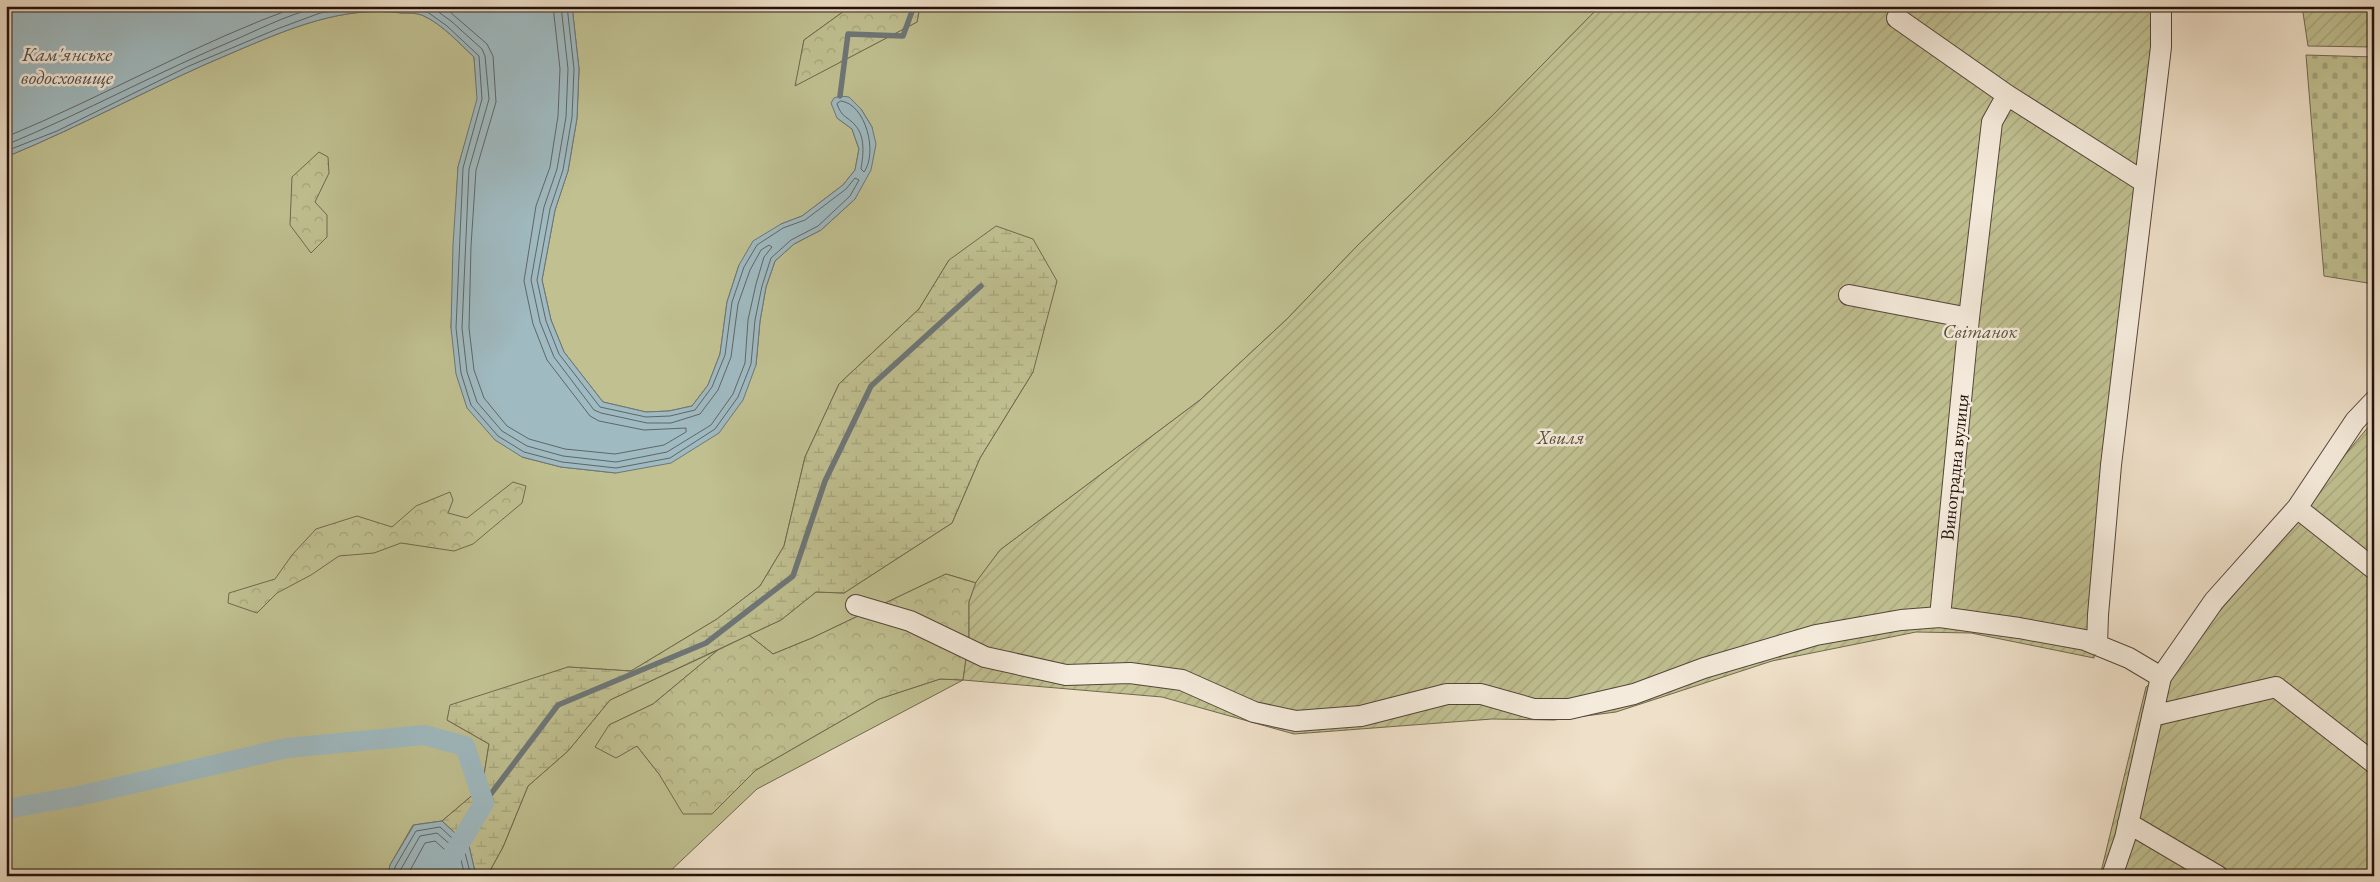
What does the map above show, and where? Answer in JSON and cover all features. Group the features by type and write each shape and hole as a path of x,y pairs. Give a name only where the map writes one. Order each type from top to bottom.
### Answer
{"street":[{"path":"2097,645 2111,465 2161,47 2161,6"},
{"path":"1897,18 2007,95 2144,182"},
{"name":"Виноградна вулиця","path":"1940,617 1969,318 1992,122 2007,95"},
{"path":"1849,295 1969,318"},
{"path":"2112,876 2128,823 2161,677 2214,601 2298,508 2355,421 2374,401"},
{"path":"2298,508 2374,569"},
{"path":"856,605 910,621 985,656 1066,675 1130,673 1182,680 1254,712 1296,721 1361,716 1447,694 1481,694 1534,709 1569,709 1634,694 1704,668 1816,635 1902,620 1940,617 2019,628 2085,640 2130,658 2161,677"},
{"path":"2152,716 2276,687 2374,763"},
{"path":"2128,823 2218,876"}],"green space":[{"path":"572,6 851,6 804,40 796,85 917,22 920,6 1600,6 1492,116 1358,245 1287,319 1200,400 1000,550 976,583 946,574 812,638 773,654 749,635 781,620 816,592 844,593 952,523 980,458 1033,372 949,260 919,309 839,384 805,457 784,546 760,586 717,619 631,671 568,667 447,720 489,744 482,787 442,821 413,825 390,865 388,876 6,876 6,157 64,132 205,64 295,27 358,12 413,13 424,16 444,29 474,57 478,99 458,167 451,328 522,457 561,467 616,473 756,365 760,321 766,287 775,261 794,244 821,230 855,199 872,127 861,109 849,97 837,118 852,129 859,149 855,170 843,185 802,216 781,224 739,265 727,302 720,354 708,385 692,406 669,411 646,412 603,402 564,352 551,320 542,280 555,210 568,171 577,118 579,69"},
{"path":"851,6 920,6 917,22 795,86 804,40"},
{"name":"Хвиля","path":"1600,6 2164,6 2165,46 2094,658 1971,633 1916,632 1772,661 1616,712 1554,720 1492,719 1294,734 1162,697 963,680 969,638 969,602 976,582 1000,550 1200,400 1287,319 1358,245 1492,116"},
{"path":"2302,6 2374,6 2374,47 2308,46"},
{"path":"2306,55 2374,57 2374,284 2324,276"},
{"path":"319,152 328,157 329,173 315,202 327,215 327,237 311,253 290,225 292,177"},
{"path":"996,226 1033,239 1057,281 1033,372 980,458 952,523 844,593 816,592 781,620 610,700 568,751 528,786 503,847 487,876 476,876 469,846 442,821 482,787 489,744 447,720 450,705 568,667 631,671 717,619 760,586 784,546 805,457 839,384 919,309 949,260"},
{"path":"2374,420 2374,876 2100,876 2146,687 2177,660 2245,582 2310,497"},
{"path":"513,482 526,486 522,503 473,544 454,551 401,543 374,553 339,556 311,575 277,593 257,613 228,603 229,593 275,579 292,555 316,529 357,516 392,527 416,506 450,492 453,500 448,513 467,518"},
{"path":"946,574 976,583 969,602 969,638 963,680 940,679 879,699 756,770 712,814 683,814 659,774 637,746 616,758 595,747 609,725 653,704 718,650 749,635 773,654 812,638"},
{"path":"718,650 653,704 609,725 637,746 659,774 712,814 756,770 879,699 940,679 963,680 757,789 665,876 487,876 503,847 528,786 568,751 610,700"}],"water":[{"name":"Кам'янське водосховище","path":"6,6 572,6 579,69 577,118 568,171 555,210 542,280 551,320 564,352 603,402 646,412 669,411 692,406 708,385 720,354 727,302 739,265 753,241 781,224 802,216 843,185 855,170 859,149 852,129 837,118 831,103 834,98 840,96 849,97 861,109 872,127 876,144 871,170 855,199 821,230 794,244 775,261 766,287 760,321 756,365 743,400 719,433 671,463 616,473 561,467 522,457 495,440 467,408 456,374 451,328 453,245 458,167 477,99 474,57 444,29 419,14 380,11 358,12 295,27 205,64 64,132 6,157"},
{"path":"442,821 469,846 476,876 388,876 390,865 414,825"}],"waterway":[{"path":"840,96 848,34 903,36 914,6"},
{"path":"484,803 558,705 706,643 793,576 825,481 871,386 981,286"},
{"path":"6,809 79,796 287,748 424,735 465,746 484,803 448,863"}],"park label":[{"name":"Світанок","path":"1980,331"}]}
